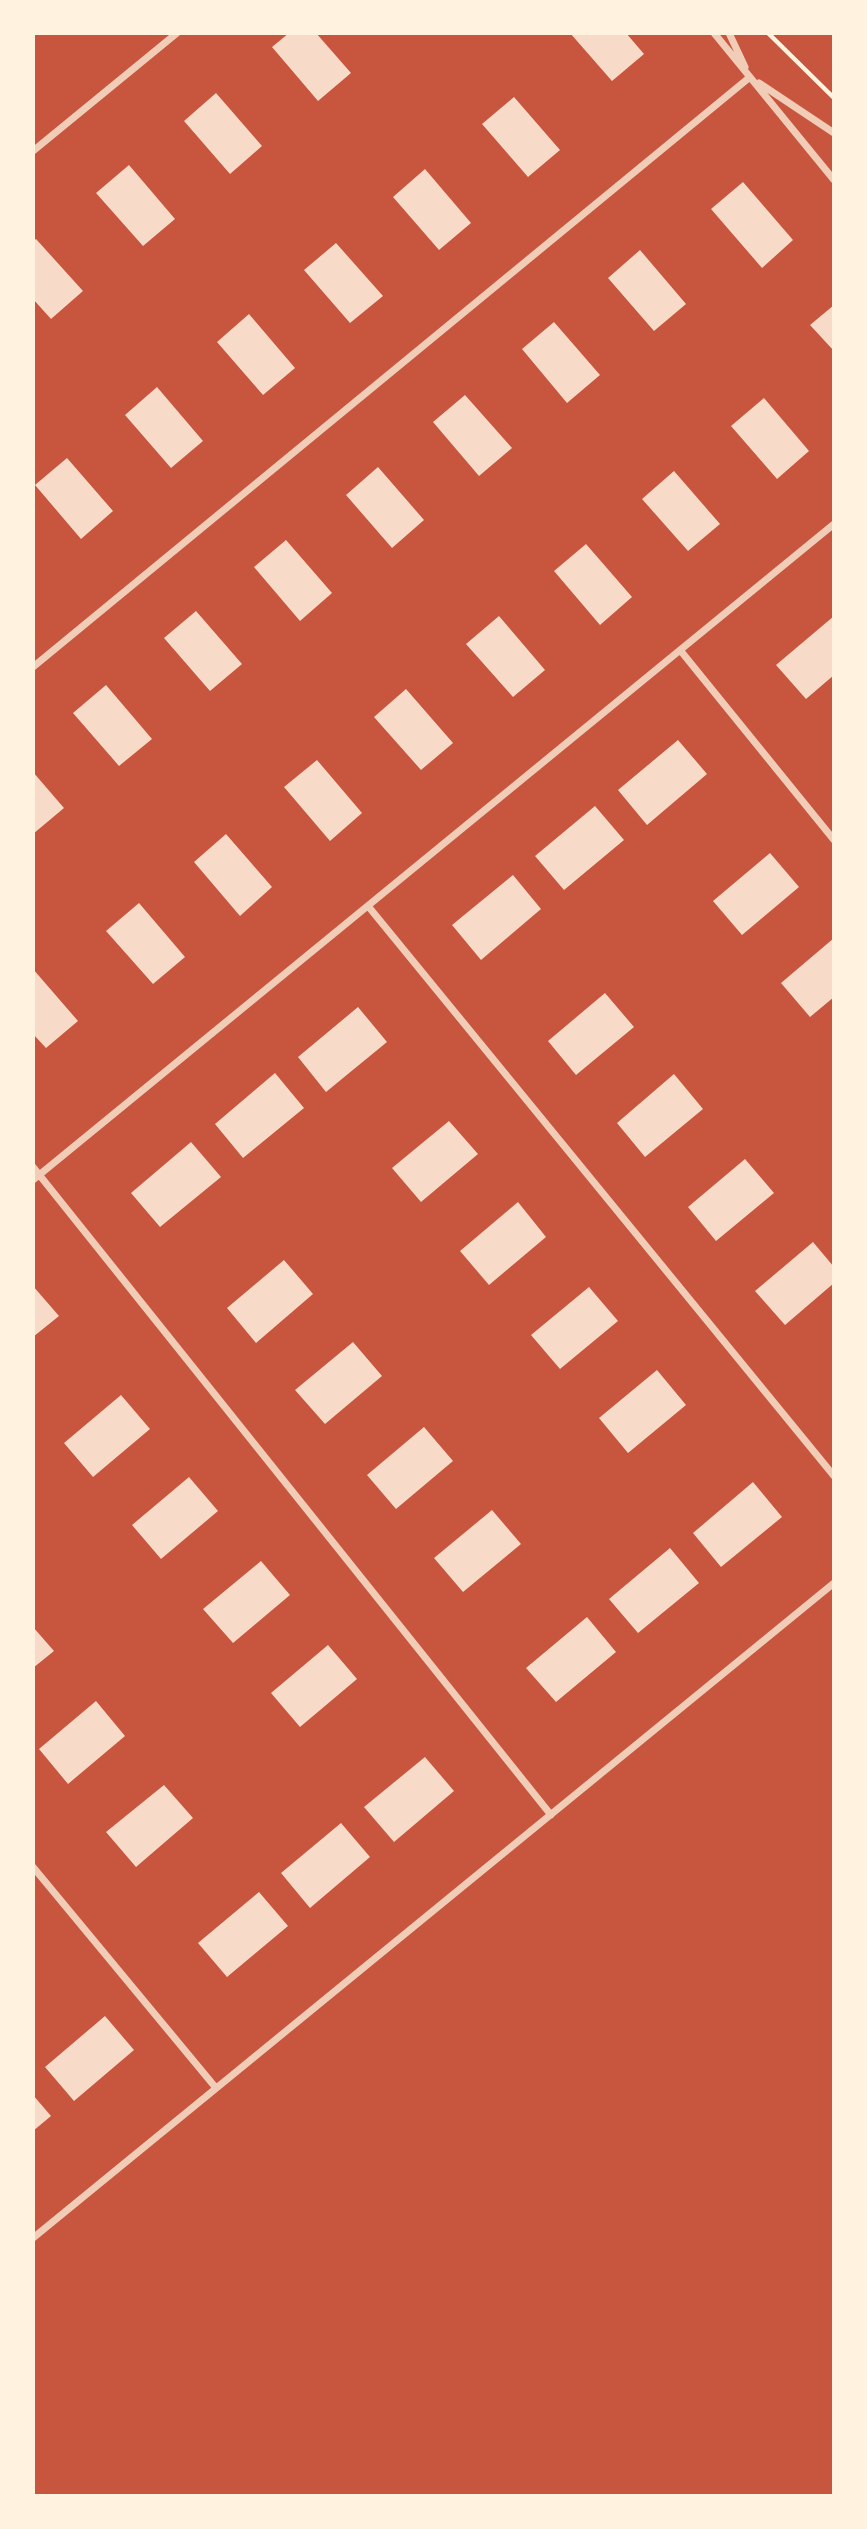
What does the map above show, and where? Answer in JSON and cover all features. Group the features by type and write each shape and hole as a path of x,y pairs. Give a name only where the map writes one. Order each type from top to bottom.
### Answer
{"street":[{"path":"33,151 177,33"},
{"path":"714,33 834,180"},
{"path":"729,33 750,77 834,133"},
{"path":"33,667 750,77"},
{"path":"36,1177 834,524"},
{"path":"680,650 834,840"},
{"path":"368,906 834,1476"},
{"path":"33,1167 36,1177 551,1815"},
{"path":"33,2238 834,1583"},
{"path":"33,1867 216,2088"}],"path":[{"path":"768,33 834,98"}],"building":[{"path":"289,33 316,33 351,73 318,101 272,47"},
{"path":"570,33 626,33 644,54 612,81"},
{"path":"216,93 262,146 230,174 184,121"},
{"path":"514,97 560,150 528,177 482,124"},
{"path":"129,165 175,219 143,246 96,193"},
{"path":"425,169 471,223 439,250 393,197"},
{"path":"743,182 793,240 762,268 711,209"},
{"path":"36,239 83,291 51,319 33,299 33,241"},
{"path":"336,243 383,296 350,323 304,270"},
{"path":"640,250 686,304 654,331 608,278"},
{"path":"834,305 834,351 810,325"},
{"path":"249,314 295,368 263,395 217,342"},
{"path":"554,322 600,375 567,403 522,349"},
{"path":"157,387 203,441 171,468 125,415"},
{"path":"465,395 512,448 479,476 433,422"},
{"path":"764,398 809,451 777,479 731,426"},
{"path":"67,458 113,511 81,539 35,485"},
{"path":"378,467 424,520 392,548 346,495"},
{"path":"674,471 720,524 688,551 642,499"},
{"path":"286,540 332,593 300,621 254,567"},
{"path":"586,544 632,597 600,625 554,571"},
{"path":"196,611 242,664 210,691 164,638"},
{"path":"499,616 545,670 513,697 466,644"},
{"path":"834,616 834,675 806,699 776,665"},
{"path":"106,685 152,739 119,766 73,713"},
{"path":"406,689 453,743 421,770 374,717"},
{"path":"678,740 707,774 647,825 618,790"},
{"path":"317,760 362,813 330,841 284,787"},
{"path":"33,772 64,808 33,834"},
{"path":"595,806 624,840 564,890 535,856"},
{"path":"226,834 272,887 240,916 194,862"},
{"path":"770,853 799,887 742,935 713,901"},
{"path":"513,875 541,909 481,960 452,925"},
{"path":"139,903 185,957 153,984 106,931"},
{"path":"834,938 834,997 810,1017 781,983"},
{"path":"33,969 78,1021 46,1048 33,1034"},
{"path":"605,993 634,1027 576,1075 548,1041"},
{"path":"358,1007 387,1042 326,1092 298,1057"},
{"path":"275,1073 304,1108 243,1158 215,1124"},
{"path":"674,1074 703,1109 645,1157 617,1123"},
{"path":"449,1121 478,1154 421,1202 392,1168"},
{"path":"191,1142 221,1177 160,1227 131,1193"},
{"path":"745,1159 774,1193 716,1241 688,1207"},
{"path":"518,1202 546,1237 489,1285 460,1251"},
{"path":"813,1242 834,1267 834,1283 785,1325 755,1291"},
{"path":"284,1260 313,1294 256,1343 227,1308"},
{"path":"33,1286 59,1316 33,1337"},
{"path":"589,1287 618,1321 560,1369 531,1335"},
{"path":"353,1342 382,1376 325,1424 295,1390"},
{"path":"657,1370 686,1405 628,1453 599,1418"},
{"path":"121,1395 150,1429 93,1477 64,1443"},
{"path":"424,1427 453,1461 396,1509 367,1475"},
{"path":"189,1477 218,1511 161,1559 132,1525"},
{"path":"753,1482 782,1517 721,1567 693,1533"},
{"path":"492,1510 521,1544 463,1592 434,1558"},
{"path":"670,1548 699,1583 638,1633 609,1599"},
{"path":"261,1561 290,1595 233,1643 203,1609"},
{"path":"587,1617 616,1652 556,1702 526,1668"},
{"path":"33,1627 54,1651 33,1668"},
{"path":"328,1645 357,1679 300,1727 271,1693"},
{"path":"96,1701 125,1736 68,1784 39,1749"},
{"path":"425,1757 454,1791 394,1842 364,1807"},
{"path":"164,1785 193,1818 136,1867 106,1832"},
{"path":"341,1823 370,1857 310,1908 281,1873"},
{"path":"259,1892 288,1926 227,1977 198,1943"},
{"path":"105,2016 134,2050 74,2101 45,2067"},
{"path":"33,2095 51,2116 33,2131"}]}
